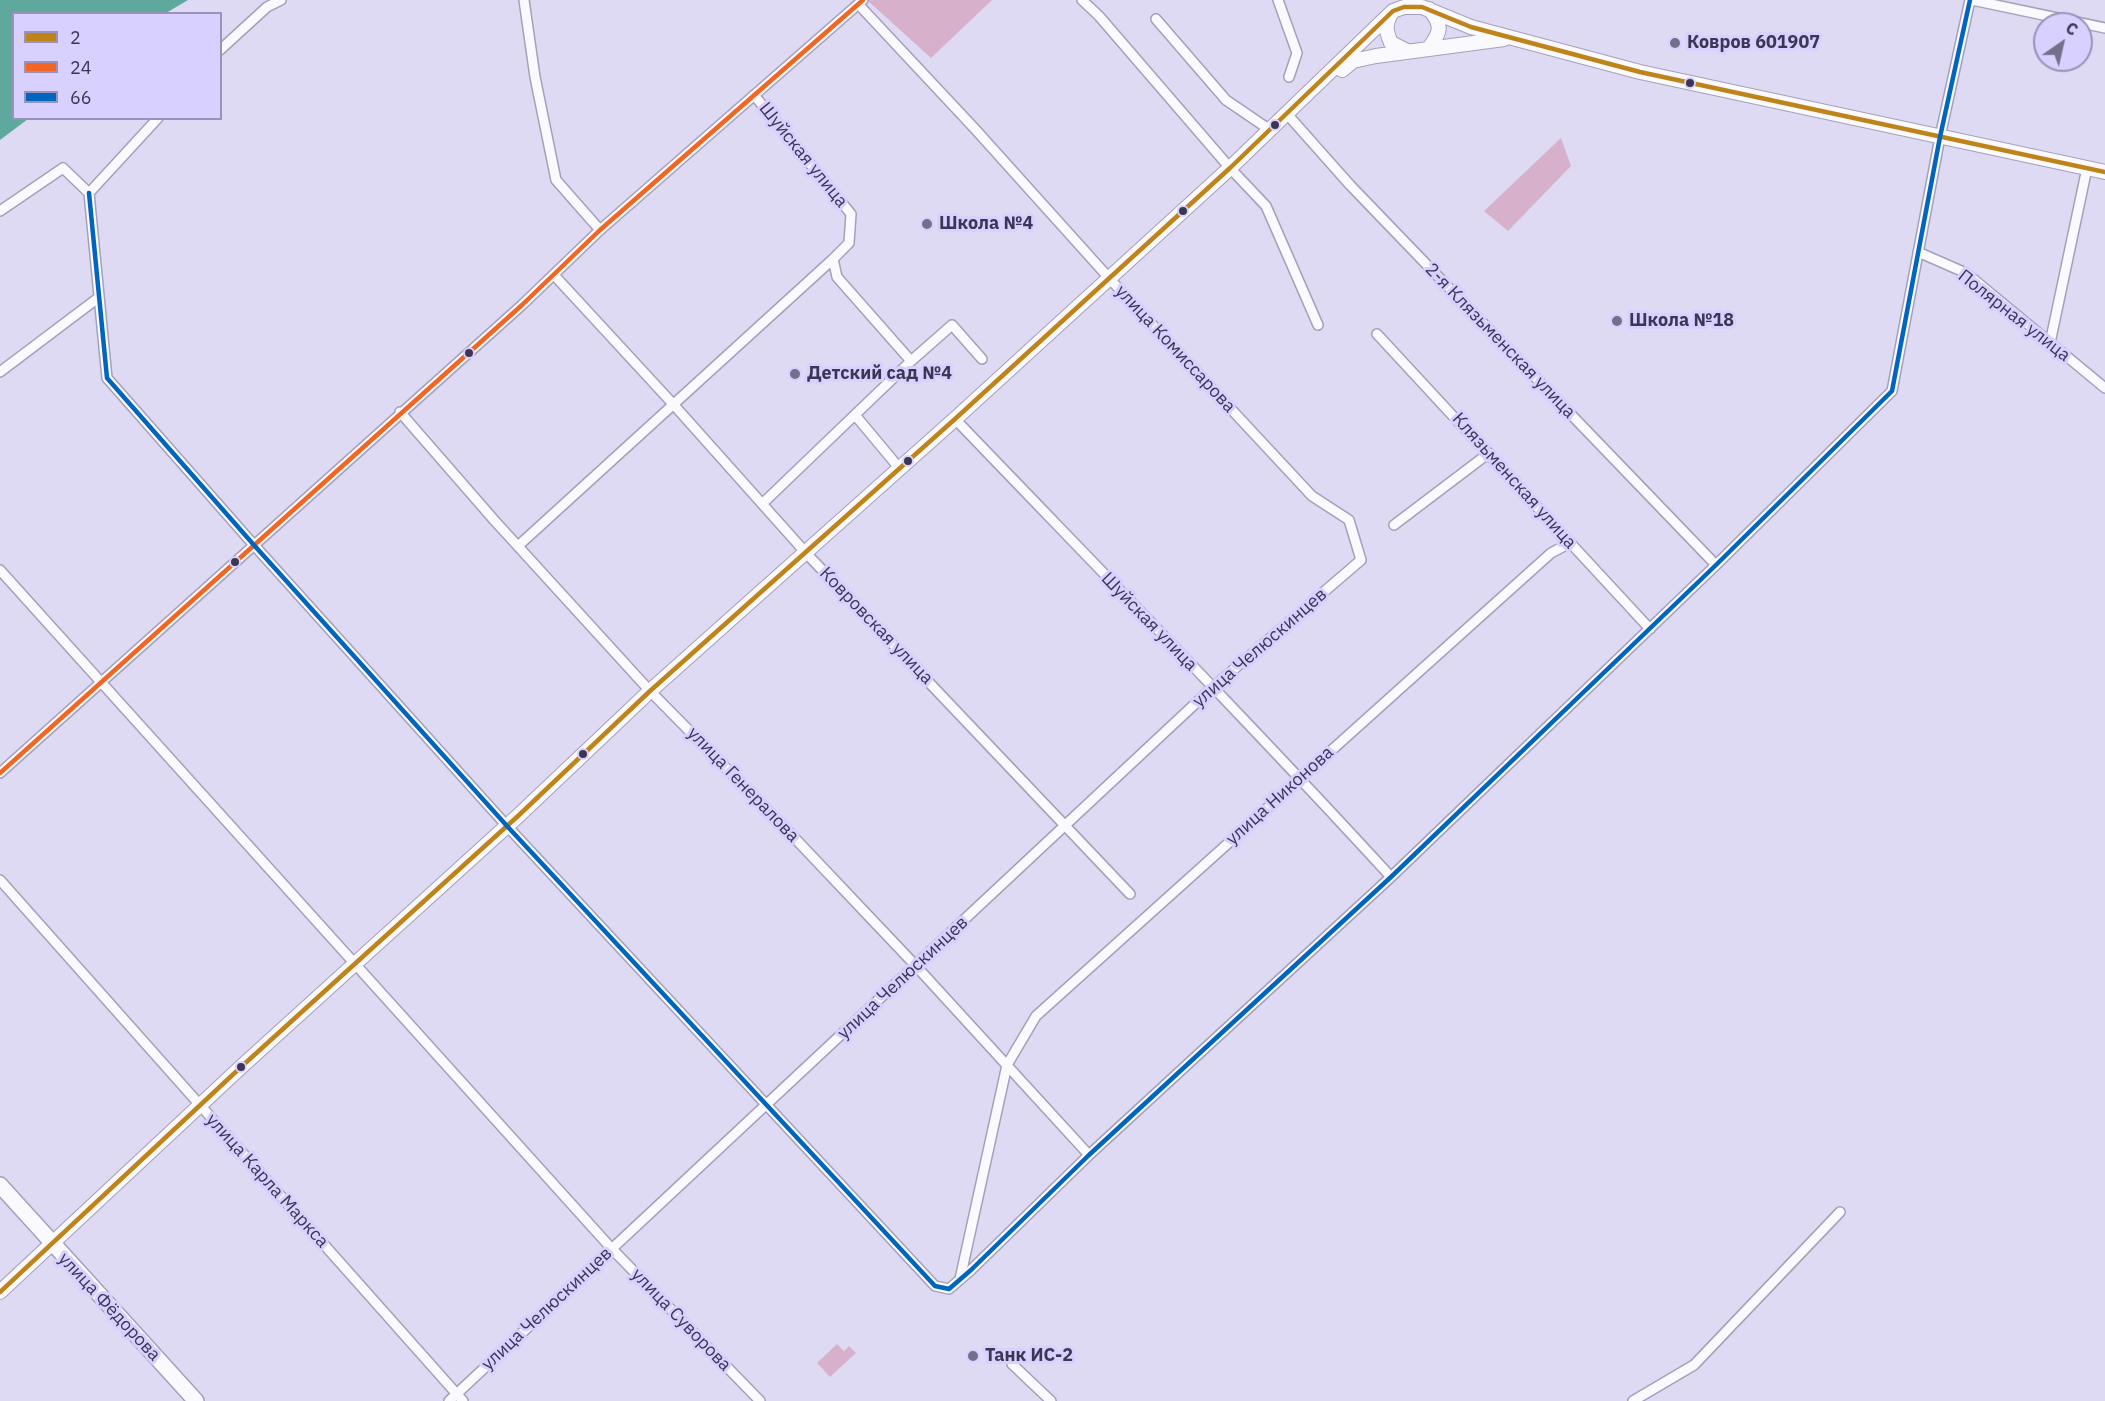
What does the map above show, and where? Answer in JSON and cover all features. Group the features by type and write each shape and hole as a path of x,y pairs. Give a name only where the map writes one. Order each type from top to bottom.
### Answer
{"main road":[{"path":"0,1292 355,962 507,826 650,691 900,469 1230,168 1393,11 1404,7 1422,7 1471,27 1640,72 2105,172"},
{"path":"1429,9 1437,18 1439,27 1438,37 1429,48"},
{"path":"1393,11 1387,21 1386,31 1392,43 1409,51"},
{"path":"1300,102 1353,61 1429,48 1512,38"},
{"name":"улица Фёдорова","path":"0,1185 196,1401"}],"street":[{"path":"222,48 267,7 281,0"},
{"path":"524,0 535,77 556,180 600,230"},
{"path":"1082,0 1099,16 1230,168 1266,206 1318,325"},
{"path":"1278,0 1297,53 1288,77"},
{"path":"0,211 63,168 88,194 107,378 507,826 935,1286 949,1289 1089,1155 1391,878 1716,566 1892,391 1940,137 1971,0 2105,28"},
{"path":"0,773 554,275 600,230 861,3"},
{"name":"улица Комиссарова","path":"861,3 1109,278 1312,496 1349,520 1361,560"},
{"path":"1156,20 1226,100 1270,130"},
{"name":"Шуйская улица","path":"519,546 849,243 851,214 754,95"},
{"name":"2-я Клязьменская улица","path":"1287,114 1350,185 1716,566"},
{"path":"88,194 156,120"},
{"path":"2050,343 2087,168"},
{"name":"Полярная улица","path":"1918,252 1966,273 2105,388"},
{"path":"833,259 837,277 911,361"},
{"name":"Ковровская улица","path":"554,275 806,553 1130,894"},
{"path":"0,372 98,298"},
{"path":"762,504 911,361 952,326 982,359"},
{"name":"Клязьменская улица","path":"1377,334 1650,629"},
{"name":"улица Генералова","path":"400,412 650,691 788,831 916,966 1089,1155"},
{"path":"855,415 900,469"},
{"name":"Шуйская улица","path":"956,418 1300,778 1391,878"},
{"path":"1394,525 1489,453"},
{"name":"улица Никонова","path":"960,1279 1007,1065 1036,1016 1551,553 1570,543"},
{"name":"улица Челюскинцев","path":"456,1399 1212,688 1361,560"},
{"name":"улица Суворова","path":"0,570 612,1250 760,1401"},
{"name":"улица Карла Маркса","path":"0,880 456,1399"},
{"path":"1633,1401 1694,1365 1840,1212"},
{"path":"1012,1364 1051,1401"}],"shaded area":[{"path":"0,0 188,0 168,12 12,12 12,120 27,120 0,140"},
{"path":"867,0 992,0 931,58"},
{"path":"1561,138 1571,166 1508,231 1484,211"},
{"path":"837,1344 844,1351 849,1346 856,1353 830,1377 817,1363"}],"transit line":[{"name":"24","path":"0,773 522,305 600,230 863,0"},
{"name":"66","path":"89,193 107,378 507,826 935,1286 949,1289 1089,1155 1391,877 1716,565 1892,391 1940,137 1970,0"},
{"name":"2","path":"0,1292 241,1067 518,816 650,691 955,419 1230,168 1393,11 1404,7 1422,7 1471,27 1640,72 2105,172"}],"place":[{"name":"Ковров 601907","path":"1675,43"},
{"name":"Школа №4","path":"927,224"},
{"name":"Школа №18","path":"1617,321"},
{"name":"Детский сад №4","path":"795,374"},
{"name":"Танк ИС-2","path":"973,1356"}]}
